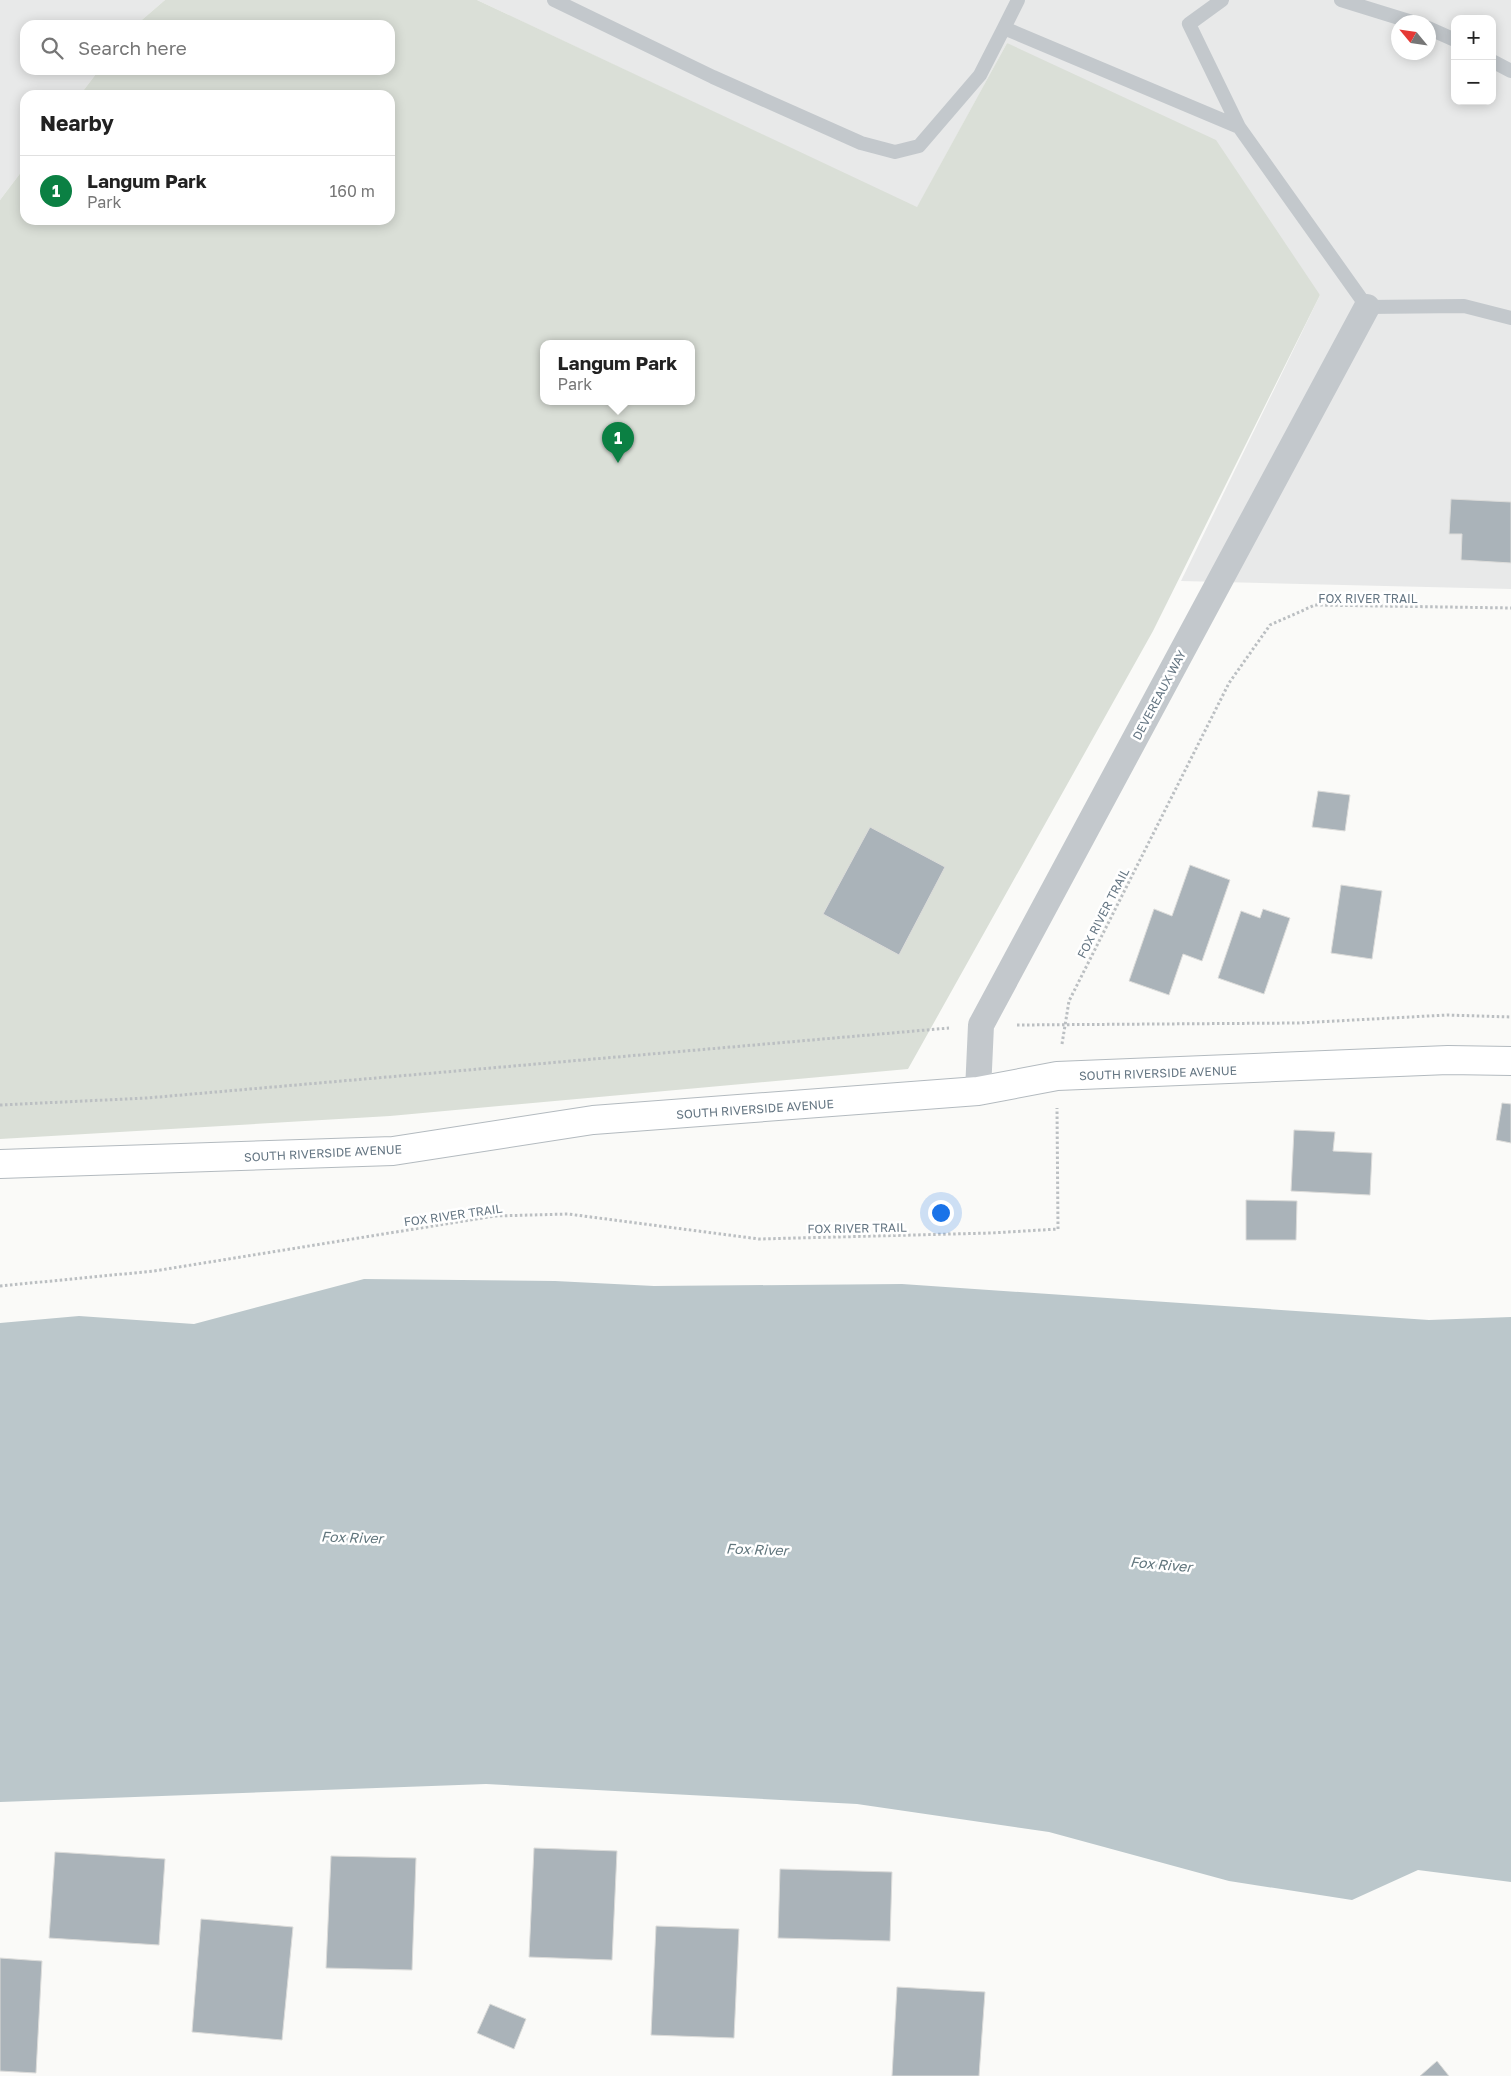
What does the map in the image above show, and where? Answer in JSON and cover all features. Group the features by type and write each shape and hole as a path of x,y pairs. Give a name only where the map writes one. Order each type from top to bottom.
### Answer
{"main road":[{"name":"SOUTH RIVERSIDE AVENUE","path":"0,1164 393,1151 593,1120 887,1100 978,1091 1057,1076 1448,1060 1511,1061"}],"street":[{"name":"DEVEREAUX WAY","path":"978,1091 981,1025 1367,307"}],"lane":[{"path":"554,0 722,81 861,143 895,152 919,146 980,75 1018,0"},
{"path":"1222,0 1189,24 1239,127 1367,307 1464,306 1511,318"},
{"path":"1341,0 1391,15"},
{"path":"1004,28 1239,127"},
{"path":"1436,32 1451,38"},
{"path":"1496,63 1511,71"}],"path":[{"name":"FOX RIVER TRAIL","path":"0,1286 154,1271 495,1216 568,1214 759,1239 991,1234 1058,1229 1057,1076 1069,1001 1224,692 1270,625 1315,605 1511,608"},
{"path":"0,1105 147,1098 981,1025 1065,1026 1298,1023 1447,1014 1511,1017"}],"shaded area":[{"path":"0,0 165,0 142,20 20,20 20,75 95,75 84,90 20,90 20,174 0,200"},
{"path":"165,0 477,0 917,207 1007,43 1216,140 1320,295 1153,631 908,1069 390,1116 0,1139 0,200 20,174 20,225 395,225 395,90 84,90 95,75 395,75 395,20 142,20"},
{"path":"477,0 1511,0 1511,589 1181,581 1320,295 1007,43 917,208"}],"water":[{"name":"Fox River","path":"364,1279 555,1281 654,1286 902,1284 1429,1320 1511,1317 1511,1882 1418,1870 1352,1900 1229,1881 1049,1832 857,1804 486,1784 0,1802 0,1323 79,1316 194,1324"}],"building":[{"path":"1451,499 1511,502 1511,563 1461,560 1462,534 1449,534"},
{"path":"1318,791 1350,795 1345,831 1312,827"},
{"path":"870,827 945,867 899,955 823,914"},
{"path":"1190,865 1230,880 1202,961 1183,954 1169,995 1129,981 1154,909 1172,916"},
{"path":"1341,885 1382,891 1372,959 1331,953"},
{"path":"1263,909 1290,918 1264,994 1218,978 1241,911 1260,918"},
{"path":"1502,1103 1511,1104 1511,1143 1496,1140"},
{"path":"1294,1130 1335,1132 1333,1151 1372,1153 1370,1195 1291,1191"},
{"path":"1246,1200 1297,1201 1296,1240 1246,1240"},
{"path":"534,1848 617,1851 612,1960 529,1957"},
{"path":"55,1852 165,1859 159,1945 49,1938"},
{"path":"331,1856 416,1858 412,1970 326,1968"},
{"path":"780,1869 892,1872 890,1941 778,1938"},
{"path":"201,1919 293,1927 282,2040 192,2032"},
{"path":"656,1926 739,1929 734,2038 651,2035"},
{"path":"0,1958 42,1961 36,2073 0,2071"},
{"path":"897,1987 985,1992 979,2076 892,2076"},
{"path":"490,2004 526,2019 514,2049 477,2033"},
{"path":"1437,2061 1449,2076 1420,2076"}],"place":[{"name":"Langum Park","path":"618,463"}]}
